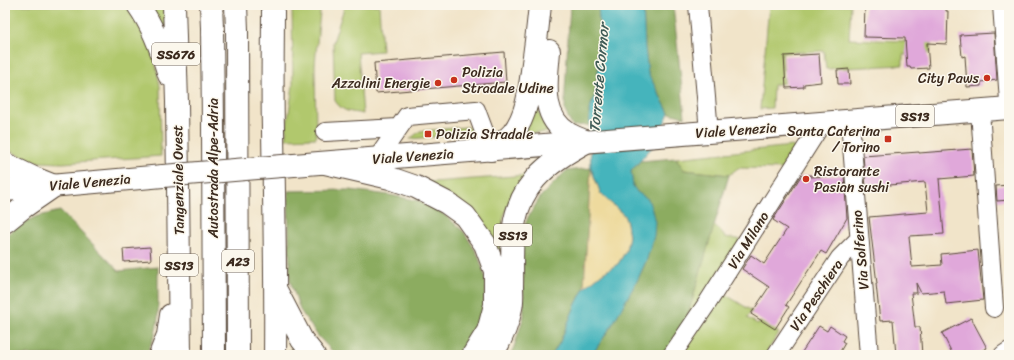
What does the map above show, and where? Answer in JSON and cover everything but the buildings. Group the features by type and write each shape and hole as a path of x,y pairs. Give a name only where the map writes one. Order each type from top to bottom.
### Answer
{"main road":[{"name":"SS13","path":"138,5 144,13 162,51 178,102"},
{"name":"Tangenziale Ovest","path":"174,5 178,102 180,355"},
{"name":"Autostrada Alpe-Adria","path":"211,5 214,355"},
{"name":"Autostrada Alpe-Adria","path":"236,5 238,355"},
{"path":"273,5 272,129 276,289 275,355"},
{"path":"491,150 514,132 527,103 530,90 540,5"},
{"path":"554,5 546,87 549,111 554,120 569,135 588,142"},
{"name":"SS13","path":"822,123 1009,108"},
{"name":"Viale Venezia","path":"5,190 325,162 822,123"},
{"name":"SS13","path":"492,355 506,327 512,306 513,229 518,208 535,179 563,155 588,142"},
{"path":"325,162 390,178 416,187 447,203 465,216 485,244 495,271 494,305 488,331 473,355"},
{"name":"SS13","path":"5,164 54,186"},
{"path":"5,222 54,186"},
{"path":"160,355 168,335 179,246"},
{"path":"276,289 302,340 314,355"}],"street":[{"path":"698,5 709,132"},
{"path":"1002,5 1009,101"},
{"path":"377,159 407,116 476,110 491,150"},
{"path":"980,110 994,308"},
{"name":"Via Solferino","path":"850,121 869,355"},
{"name":"Via Milano","path":"672,355 712,296 822,123"},
{"path":"325,132 398,128"},
{"name":"Via Peschiera","path":"776,355 840,258 859,239"},
{"path":"1003,355 1009,351"}],"green space":[{"path":"5,5 124,5 128,8 144,33 154,56 160,86 161,156 63,163 37,162 5,148"},
{"path":"150,5 165,5 168,36"},
{"path":"292,5 322,5 315,64 316,138 285,139 293,85"},
{"path":"345,5 379,5 382,51 358,53 363,114 344,110 335,101 333,42"},
{"path":"570,5 598,5 600,57 595,96 589,110 590,125 572,126 565,111"},
{"path":"643,5 673,5 685,117 669,113 648,73"},
{"path":"769,5 851,5 849,39 932,42 930,53 903,55 903,65 826,69 824,51 782,53 784,83 773,85 772,108 760,109"},
{"path":"536,99 544,124 549,132 522,134"},
{"path":"467,127 478,133 410,139 420,131"},
{"path":"792,146 795,148 786,169 738,168 729,175 684,170 676,158"},
{"path":"676,158 684,170 729,175 684,328 665,355 592,355 612,325 638,279 647,259 648,200 634,188 631,171 640,161"},
{"path":"591,168 584,288 560,342 552,355 510,355 524,316 523,277 519,241 528,217 541,196 566,171"},
{"path":"528,175 513,197 506,211 501,233 500,264 419,183"},
{"path":"350,190 420,201 445,215 464,232 478,255 484,273 486,290 482,313 474,333 458,355 336,355 318,336 300,310 290,280 288,191"},
{"path":"60,211 119,271 158,267 158,319 155,335 146,355 5,355 5,236 18,226 35,217"},
{"path":"714,224 725,237 743,240 684,328"},
{"path":"723,293 752,311 747,318 758,324 760,322 779,333 765,355 680,355"},
{"path":"295,347 300,355 286,355 286,352"}],"sand":[{"path":"591,168 601,194 624,215 629,236 626,251 618,264 603,273 584,288"}],"water":[{"name":"Torrente Cormor","path":"598,5 643,5 648,73 669,113 655,144 631,171 633,186 637,192 648,199 652,210 655,222 654,236 647,259 638,279 612,325 592,355 552,355 560,342 584,288 603,273 618,264 626,251 629,236 624,215 601,194 591,168 589,110 595,96 600,57"}],"place":[{"name":"City Paws","path":"987,78"},
{"name":"Polizia Stradale Udine","path":"454,80"},
{"name":"Azzalini Energie","path":"438,83"},
{"name":"Polizia Stradale","path":"428,134"},
{"name":"Santa Caterina / Torino","path":"888,139"},
{"name":"Ristorante Pasian sushi","path":"806,179"}]}
